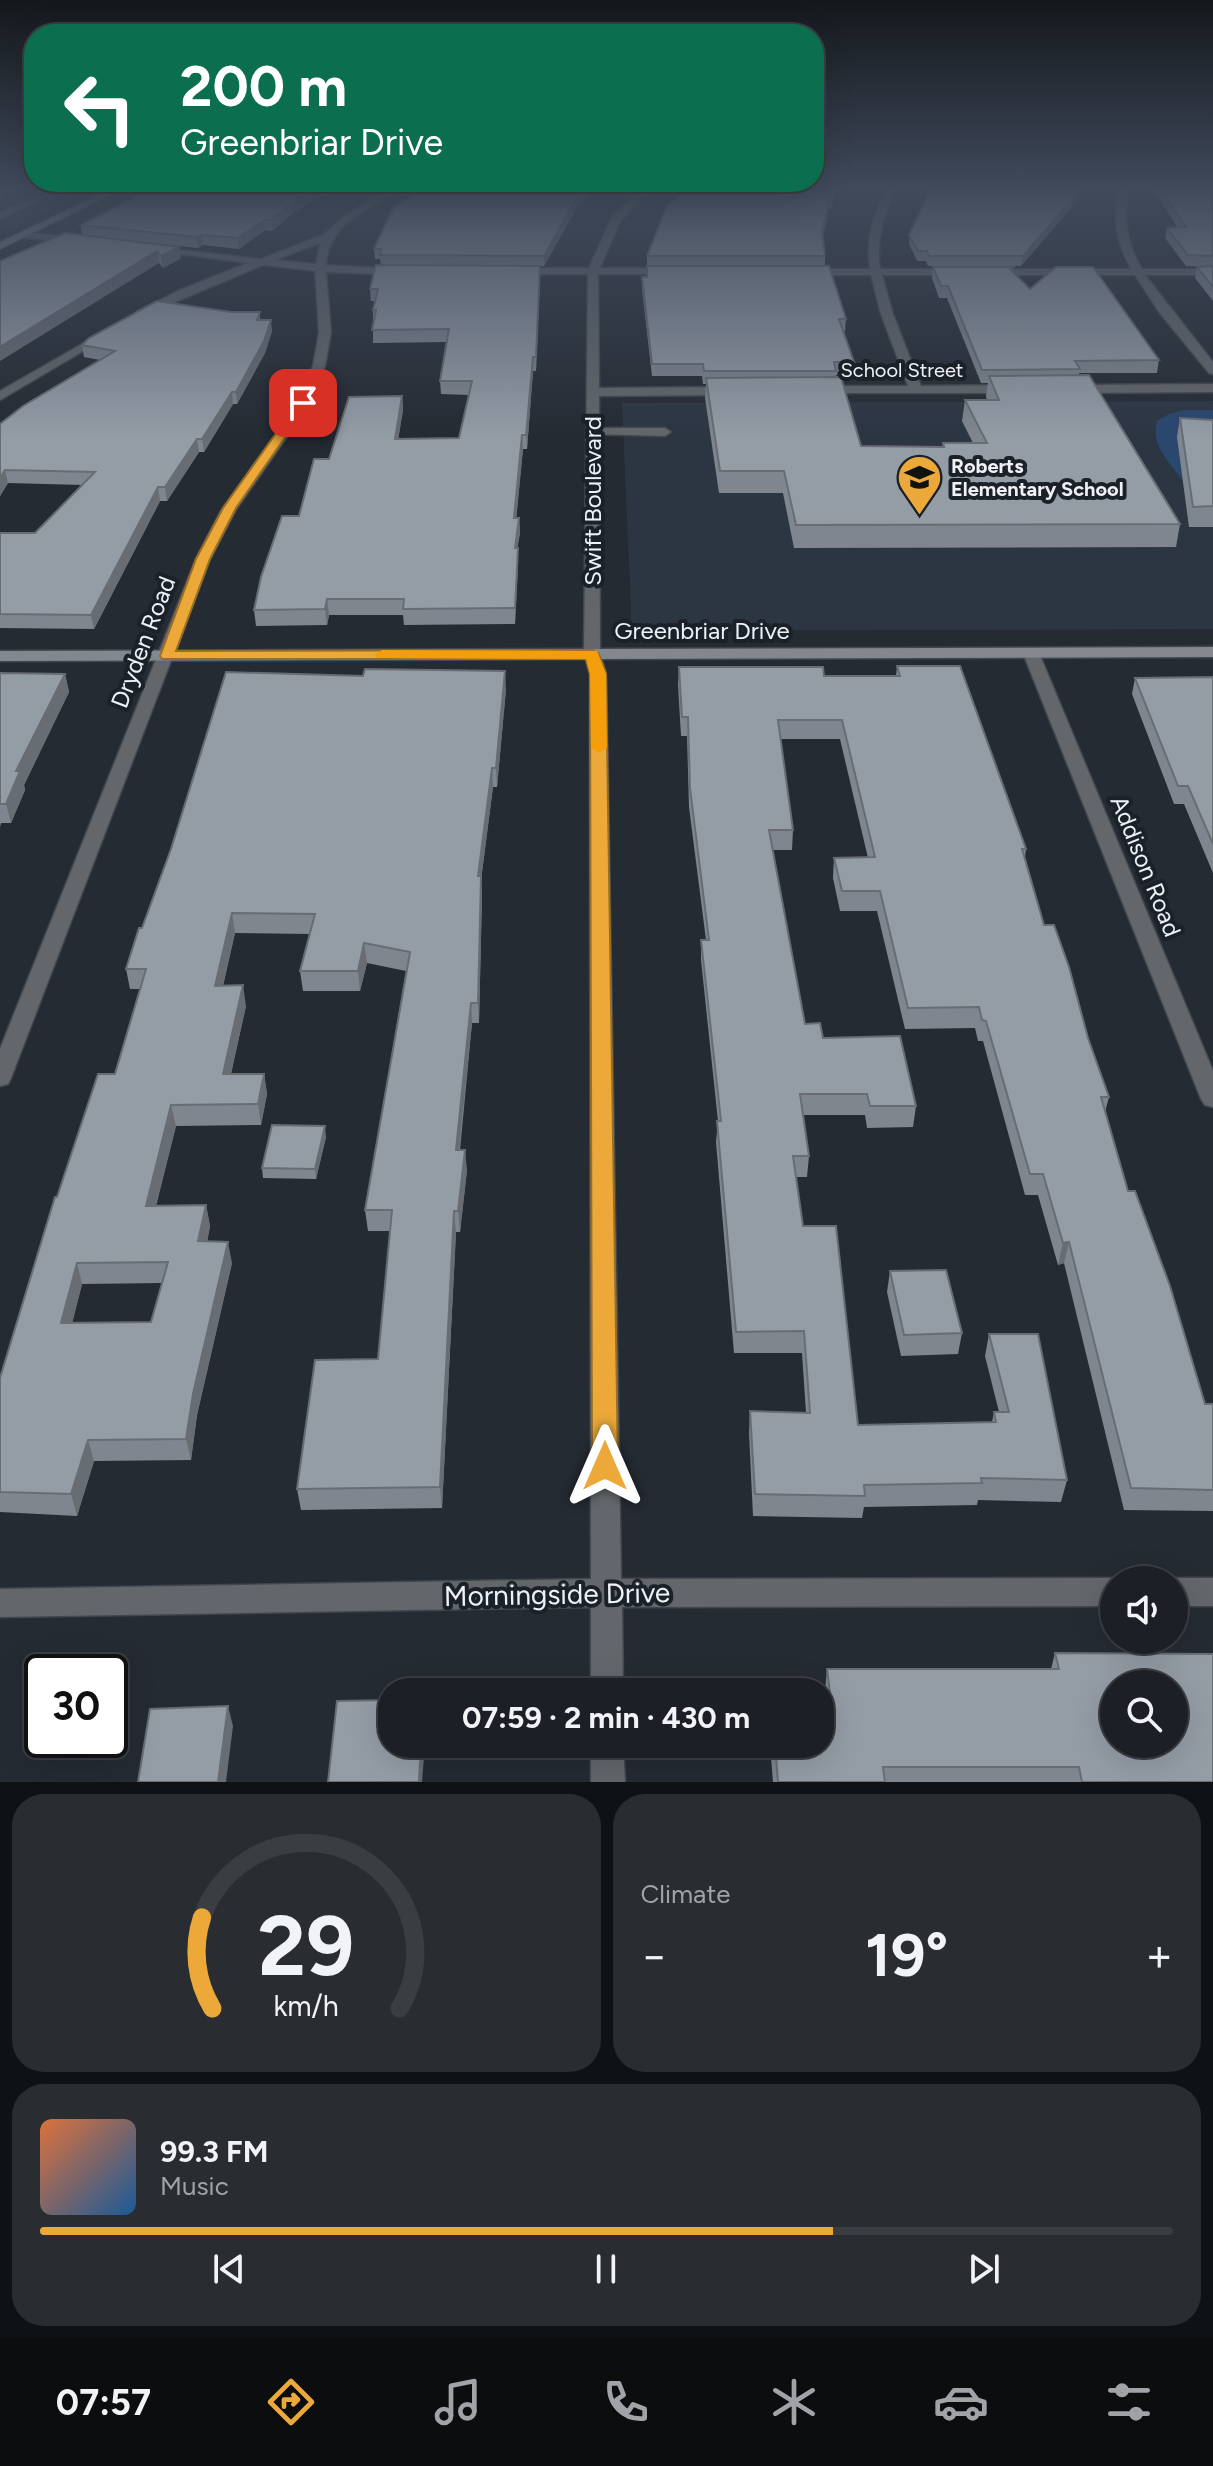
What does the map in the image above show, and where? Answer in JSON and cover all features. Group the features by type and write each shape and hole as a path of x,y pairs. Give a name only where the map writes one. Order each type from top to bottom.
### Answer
{"main road":[{"name":"Greenbriar Drive","path":"0,656 1213,652"}],"street":[{"path":"128,320 184,292 235,272"},
{"name":"Dryden Road","path":"0,1078 203,559 230,508 303,403 320,364 326,336 325,301 320,272"},
{"name":"Swift Boulevard","path":"593,272 592,654 598,674 607,1678"},
{"path":"874,272 916,390"},
{"path":"1137,272 1213,370"},
{"path":"0,396 115,328"},
{"path":"1057,389 1213,388"},
{"name":"School Street","path":"803,390 1025,389"},
{"path":"591,392 742,391"},
{"name":"Addison Road","path":"1031,653 1213,1099"},
{"name":"Morningside Drive","path":"0,1603 606,1593 1100,1592"},
{"path":"1188,1592 1213,1592"},
{"path":"607,1758 608,1782"}],"lane":[{"path":"592,432 665,432"}],"shaded area":[{"name":"Roberts Elementary School","path":"1213,401 1213,629 632,631 622,403"},
{"path":"1184,410 1213,410 1213,489 1185,483 1168,462 1156,439 1157,421"}],"building":[{"path":"0,272 122,272 0,347"},
{"path":"374,272 540,272 536,357 533,357 526,435 522,435 514,518 519,518 515,548 518,548 515,608 403,609 404,599 327,599 325,609 254,610 261,577 282,516 299,516 314,459 329,459 349,397 402,396 395,439 459,438 472,381 440,381 449,329 372,330 378,289 370,289"},
{"path":"647,272 831,272 846,319 839,319 854,362 834,362 836,371 704,371 703,364 652,364 642,277 647,277"},
{"path":"935,272 1013,272 1030,289 1050,272 1097,272 1159,360 1075,361 1080,369 982,370 948,286 941,286"},
{"path":"1201,272 1213,272 1213,287"},
{"path":"157,301 231,312 260,312 257,320 271,320 264,341 236,392 232,392 202,439 197,439 165,487 158,487 91,615 0,614 0,533 35,533 95,472 5,470 0,478 0,424 23,406 115,351 82,345 89,338"},
{"path":"1089,375 1180,524 796,525 784,471 720,471 706,378 841,377 861,446 944,447 943,443 987,443 965,400 999,400 989,376"},
{"path":"1180,418 1213,420 1213,506 1193,507"},
{"path":"897,666 960,666 1026,849 1022,849 1044,925 1054,925 1069,967 1088,1038 1109,1097 1101,1097 1128,1191 1135,1191 1170,1286 1205,1404 1213,1404 1213,1490 1131,1488 1069,1242 1063,1243 1043,1174 1030,1174 986,1021 982,1020 979,1007 908,1008 880,891 842,891 834,858 875,857 842,720 778,720 793,830 769,830 805,1024 820,1023 823,1038 900,1036 916,1106 870,1106 867,1094 800,1094 809,1156 793,1156 803,1226 836,1226 858,1425 996,1422 994,1412 1009,1412 989,1334 1038,1334 1067,1480 981,1478 982,1483 864,1485 865,1496 755,1494 750,1411 810,1413 804,1331 736,1332 717,1121 721,1121 701,940 709,940 690,788 688,717 682,717 679,667 823,667 824,676 900,676"},
{"path":"365,669 505,671 496,768 492,768 478,876 481,876 478,1003 471,1003 456,1150 465,1150 458,1211 454,1211 440,1487 297,1489 315,1360 378,1359 392,1210 365,1210 410,952 364,943 358,971 300,971 315,914 232,913 215,986 243,985 223,1074 264,1074 258,1104 171,1105 146,1206 206,1205 198,1241 228,1242 193,1394 186,1439 88,1440 71,1494 0,1492 0,1378 55,1197 98,1074 115,1074 146,969 126,969 171,849 226,672 363,676","holes":["168,1262 151,1322 61,1323 77,1263"]},
{"path":"0,673 65,674 16,771 20,771 6,804 0,804"},
{"path":"1213,677 1213,844 1188,786 1178,786 1135,678"},
{"path":"272,1125 325,1126 315,1169 262,1168"},
{"path":"946,1270 962,1333 904,1335 890,1271"},
{"path":"1055,1653 1213,1654 1213,1782 1082,1782 1079,1767 883,1767 885,1782 778,1782 776,1758 834,1758 834,1678 828,1678 827,1669 1059,1669"},
{"path":"378,1700 378,1758 420,1758 419,1782 328,1782 337,1701"},
{"path":"228,1706 218,1782 138,1782 150,1709"}],"slow traffic":[{"path":"382,655 592,654 598,674 599,748"}],"place":[{"name":"Roberts Elementary School","path":"920,516"}],"route":[{"path":"303,403 230,508 203,559 167,656 592,654 598,674 605,1466"}]}
